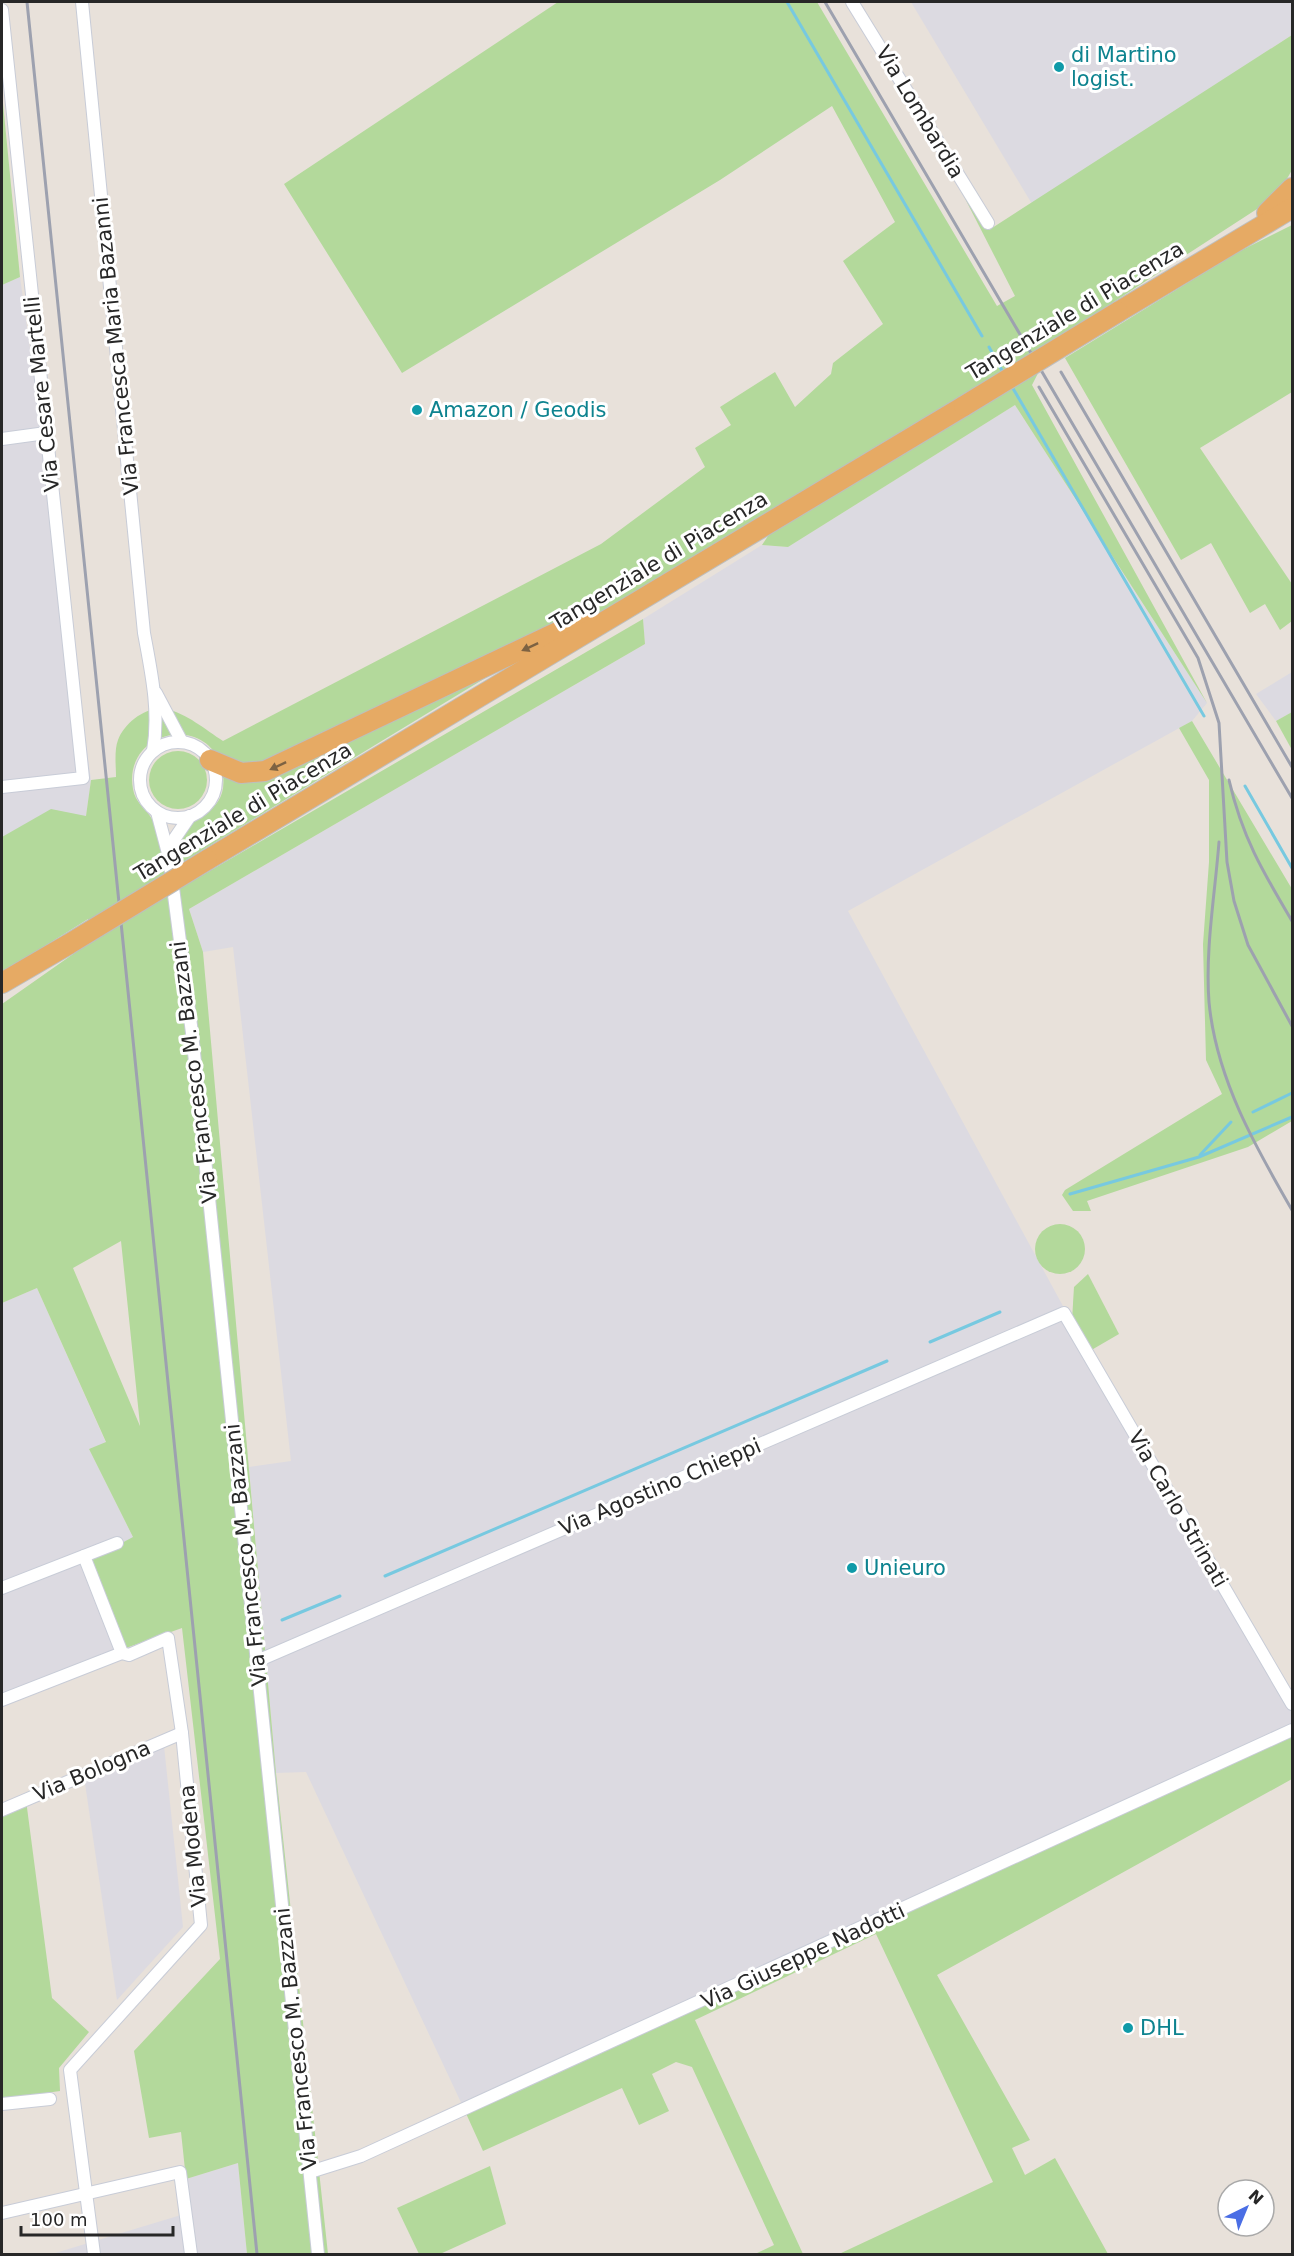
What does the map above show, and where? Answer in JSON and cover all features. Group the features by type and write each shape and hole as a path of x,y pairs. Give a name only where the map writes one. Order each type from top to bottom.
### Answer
{"highway":[{"path":"1221,252 1283,200 1293,188"},
{"name":"Tangenziale di Piacenza","path":"2,983 1293,208"},
{"path":"1221,252 1293,219"},
{"path":"210,760 241,773 265,771 555,636 652,581 696,567"},
{"name":"Tangenziale di Piacenza","path":"2,994 50,955"}],"street":[{"name":"Via Francesca Maria Bazanni","path":"82,2 144,633 154,690"},
{"name":"Via Lombardia","path":"852,2 988,223"},
{"name":"Via Cesare Martelli","path":"2,10 83,778 2,788"},
{"path":"2,439 46,433"},
{"path":"154,690 182,742"},
{"path":"153,751 156,736 154,690"},
{"path":"171,742 182,742 203,751 210,760 216,782 214,793 200,811 178,818 157,812 142,795 140,783 144,761 153,751 171,742"},
{"name":"Via Francesco M. Bazzani","path":"157,812 169,857 192,1033 318,2254"},
{"path":"169,857 175,838 190,816"},
{"name":"Via Agostino Chieppi","path":"257,1661 1064,1313"},
{"name":"Via Carlo Strinati","path":"1064,1313 1293,1704"},
{"path":"2,1588 117,1543"},
{"path":"2,1700 122,1653 84,1556"},
{"name":"Via Modena","path":"94,2254 70,2070 201,1925 182,1733 168,1638 129,1654 122,1653"},
{"name":"Via Giuseppe Nadotti","path":"310,2172 361,2156 1293,1730"},
{"name":"Via Bologna","path":"2,1809 182,1733"},
{"path":"2,2104 50,2098"},
{"path":"2,2213 180,2172 191,2254"}],"shaded area":[{"path":"911,2 1292,2 1292,35 1032,204"},
{"path":"20,277 91,780 86,816 2,837 2,285"},
{"path":"1015,405 1207,703 1192,721 848,911 1088,1352 1292,1701 1292,1729 465,2111 306,1772 276,1773 249,1467 291,1461 233,947 203,952 189,909 645,644 643,619 762,545 788,547"},
{"path":"1292,672 1292,712 1276,721 1256,694"},
{"path":"37,1288 106,1443 89,1449 133,1537 126,1648 2,1699 2,1303"},
{"path":"163,1736 183,1927 117,2000 83,1770"},
{"path":"238,2163 247,2254 52,2254 191,2212 186,2179"}],"green space":[{"path":"558,2 817,2 997,306 1015,296 935,140 989,230 1292,35 1292,170 1277,196 1055,340 1032,385 1207,703 1015,405 788,547 762,545 790,503 492,674 181,863 180,846 186,831 215,806 220,798 223,775 216,755 204,742 188,735 170,735 154,741 141,752 133,768 134,794 157,827 184,886 643,619 645,644 189,909 203,952 276,1773 328,2254 247,2254 238,2163 186,2179 181,2132 149,2138 134,2051 220,1959 182,1628 126,1648 92,1559 133,1537 89,1449 106,1442 37,1288 2,1303 2,1004 86,945 88,919 2,973 2,837 51,809 86,816 91,780 116,777 118,740 125,727 144,713 159,708 173,711 196,722 223,741 601,544 705,467 695,448 731,425 720,407 775,372 795,407 831,374 833,363 883,324 843,261 895,222 832,106 720,180 402,373 284,184","holes":["121,1241 140,1426 73,1268"]},
{"path":"2,93 20,277 2,285"},
{"path":"1292,225 1292,392 1200,448 1292,584 1292,621 1280,630 1265,604 1250,613 1211,543 1181,560 1065,358 1236,253"},
{"path":"1292,712 1292,750 1276,721"},
{"path":"1192,721 1292,889 1292,1121 1248,1147 1087,1201 1091,1211 1073,1211 1062,1195 1065,1190 1222,1094 1206,1060 1203,944 1209,862 1209,780 1179,728"},
{"path":"172,751 184,751 199,759 207,774 207,786 199,801 184,809 172,809 157,801 149,786 149,774 157,759"},
{"path":"1060,1224 1069,1226 1080,1235 1085,1249 1083,1258 1074,1269 1060,1274 1051,1272 1040,1263 1035,1249 1037,1240 1046,1229"},
{"path":"1088,1274 1119,1334 1088,1352 1072,1320 1074,1287"},
{"path":"1292,1729 1292,1779 937,1975 1030,2140 1012,2148 1025,2175 1055,2158 1108,2254 839,2254 993,2182 876,1934 695,2020 803,2254 755,2254 774,2245 692,2067 676,2062 652,2074 669,2111 639,2125 622,2088 483,2151 464,2109"},
{"path":"26,1800 52,1998 89,2032 59,2068 60,2091 2,2099 2,1810"},
{"path":"490,2166 506,2224 440,2254 419,2254 397,2208"}],"waterway":[{"path":"787,2 982,336"},
{"path":"989,347 1004,374"},
{"path":"1011,385 1204,716"},
{"path":"1245,786 1292,868"},
{"path":"1253,1112 1292,1093"},
{"path":"1070,1194 1199,1157 1292,1117"},
{"path":"1200,1155 1231,1122"},
{"path":"930,1342 1000,1312"},
{"path":"385,1576 887,1361"},
{"path":"282,1620 340,1596"}],"railway":[{"path":"27,2 257,2254"},
{"path":"825,2 1292,798"},
{"path":"1061,372 1292,767"},
{"path":"1039,387 1198,658 1219,723 1227,862 1234,901 1248,945 1292,1026"},
{"path":"1229,780 1247,837 1292,921"},
{"path":"1219,842 1208,962 1209,1002 1213,1030 1220,1058 1239,1110 1292,1210"}],"place":[{"name":"di Martino logist.","path":"1059,67"},
{"name":"Amazon / Geodis","path":"417,410"},
{"name":"Unieuro","path":"852,1568"},
{"name":"DHL","path":"1128,2028"}]}
